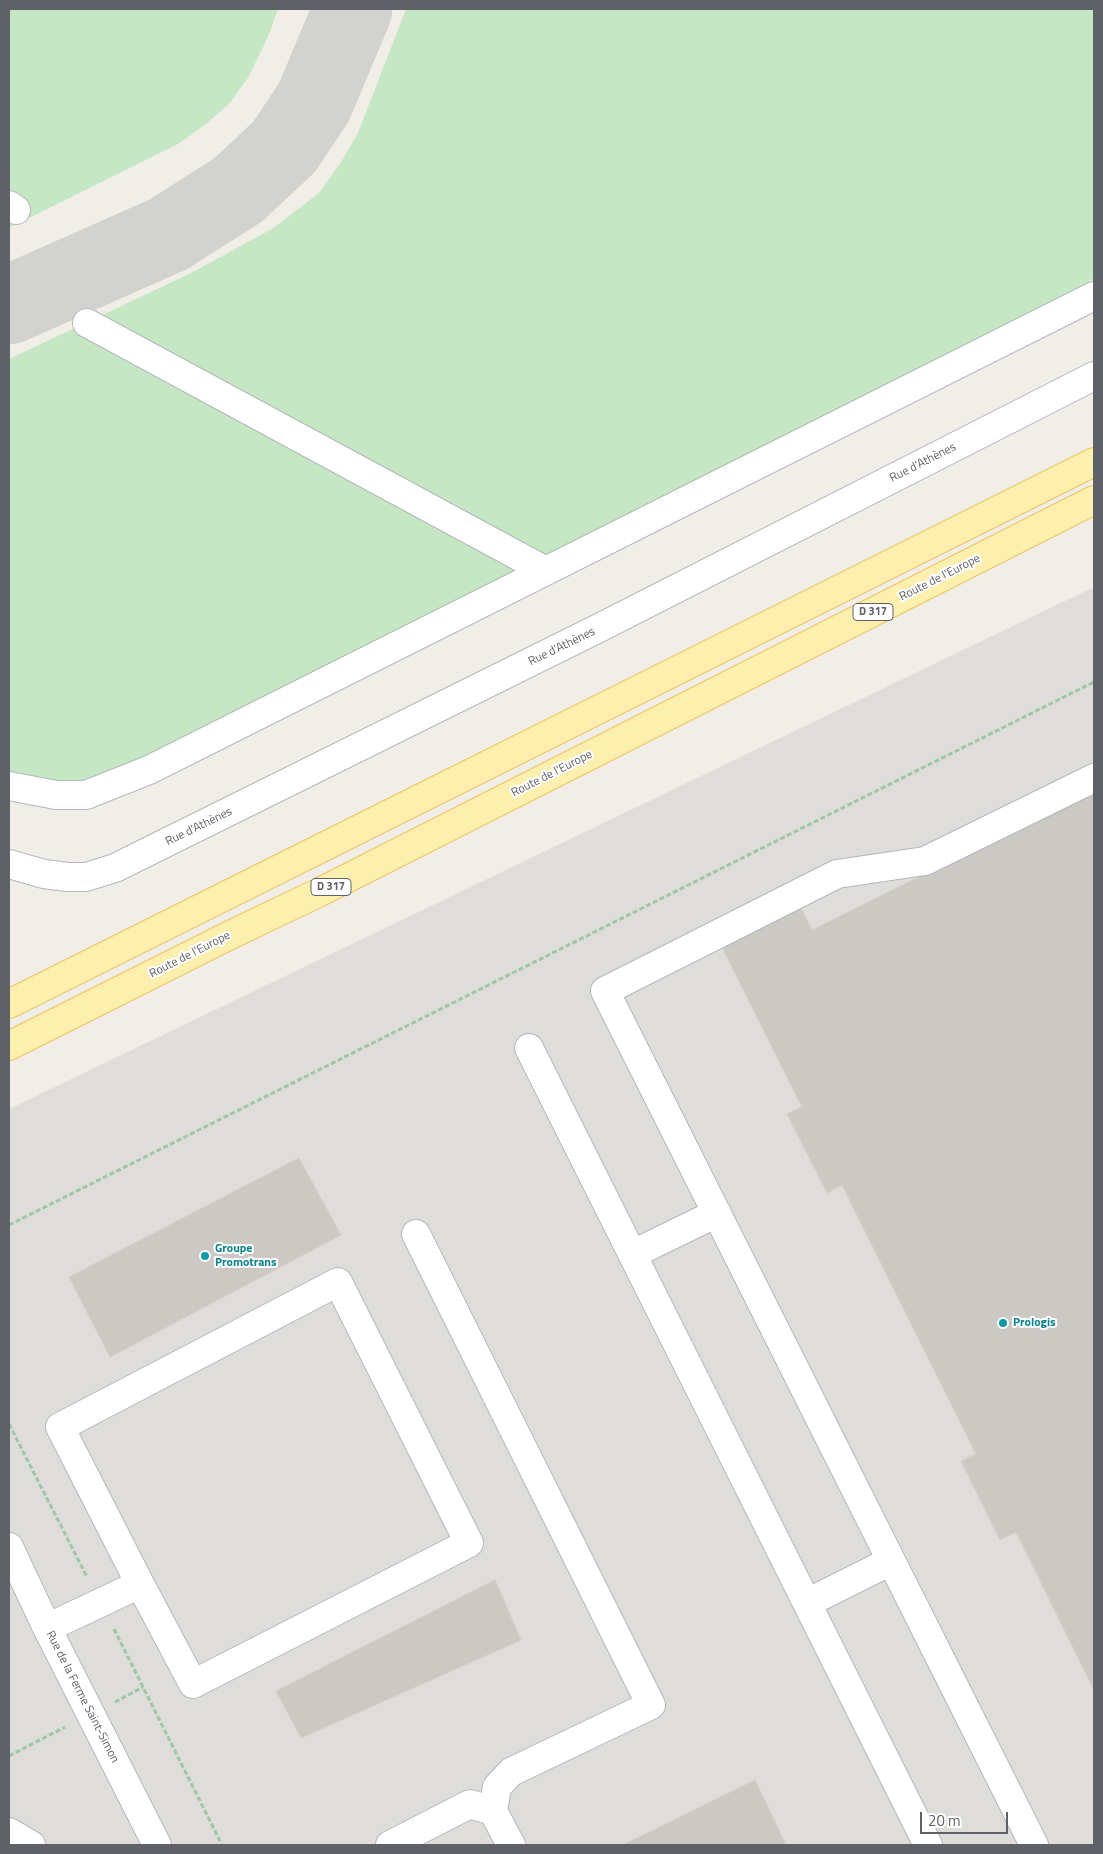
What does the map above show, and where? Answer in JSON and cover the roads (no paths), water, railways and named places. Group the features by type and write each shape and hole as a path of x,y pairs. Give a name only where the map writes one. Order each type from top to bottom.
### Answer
{"main road":[{"name":"D 317","path":"9,1004 1094,462"},
{"name":"Route de l'Europe","path":"9,1046 320,892 1094,500"}],"street":[{"path":"9,786 56,795 86,795 149,770 1094,296"},
{"path":"87,323 546,571"},
{"name":"Rue d'Athènes","path":"12,867 68,877 86,877 115,868 608,624 1094,376"},
{"path":"1034,1845 605,991 837,874 925,861 1094,778"},
{"path":"529,1048 928,1845"},
{"path":"632,1254 717,1213"},
{"path":"416,1234 651,1705 511,1772 498,1787 493,1811 511,1845"},
{"path":"338,1282 469,1543 193,1684 140,1584 60,1427 338,1282"},
{"name":"Rue de la Ferme Saint-Simon","path":"9,1547 47,1628 157,1845"},
{"path":"807,1603 891,1561"},
{"path":"47,1628 140,1584"},
{"path":"390,1845 470,1804 493,1811"},
{"path":"9,1832 31,1845"}],"place":[{"name":"Groupe Promotrans","path":"205,1256"},
{"name":"Prologis","path":"1003,1323"}]}
